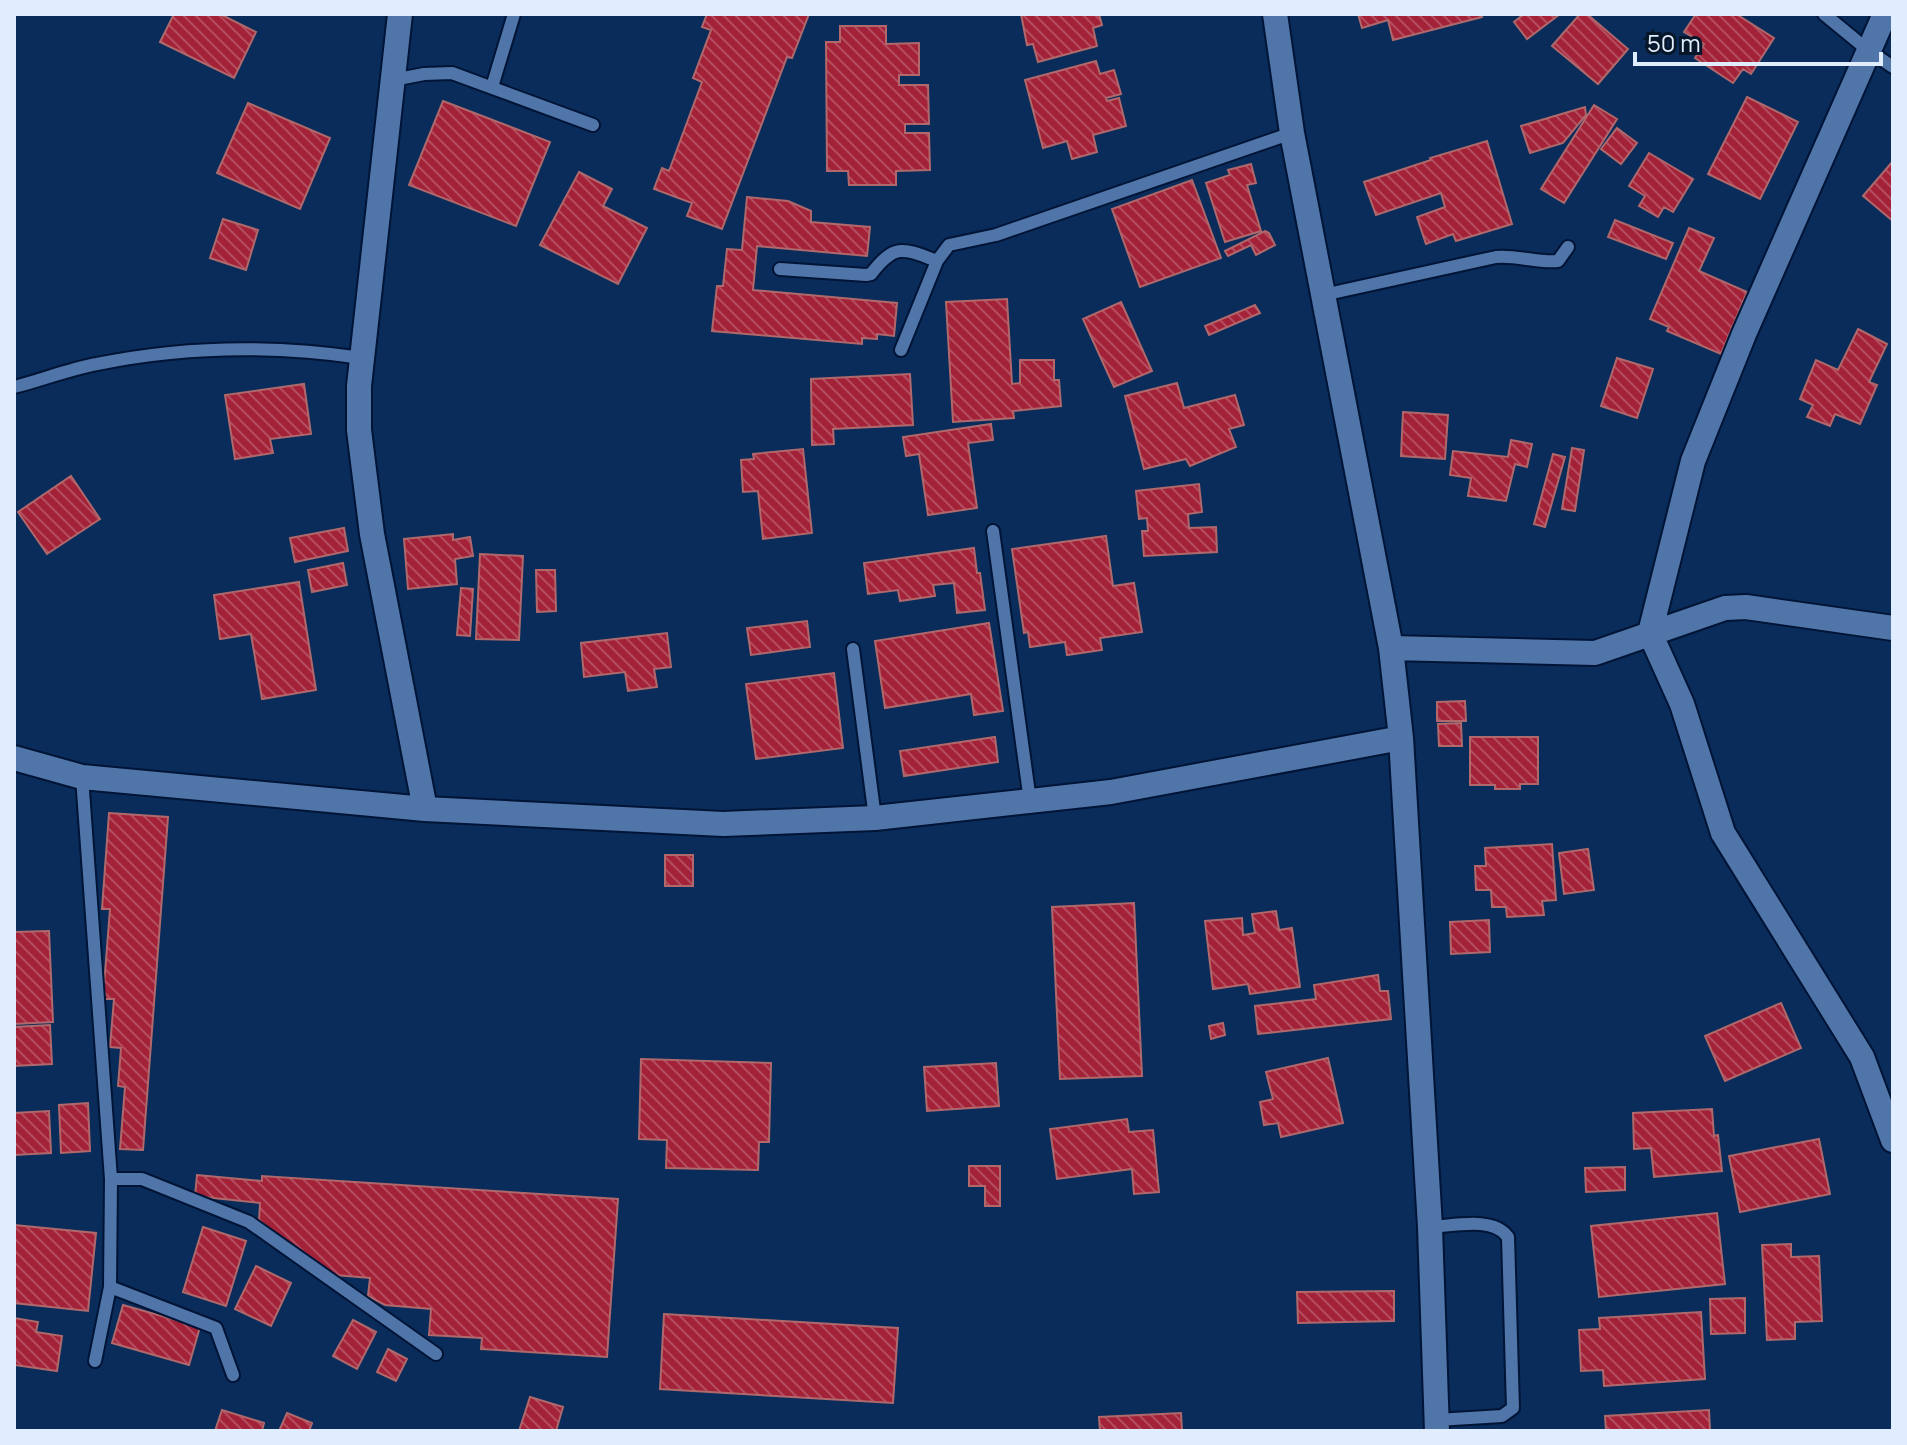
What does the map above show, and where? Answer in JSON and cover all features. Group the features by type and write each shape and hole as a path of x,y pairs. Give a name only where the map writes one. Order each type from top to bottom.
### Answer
{"street":[{"path":"400,14 359,386 362,467 372,534 425,809"},
{"path":"1275,14 1292,133 1391,648 1401,738 1430,1227 1437,1426"},
{"path":"1885,14 1744,334 1693,461 1650,633 1682,704 1723,833 1862,1057 1893,1140"},
{"path":"1391,648 1595,653 1725,608 1746,607 1893,628"},
{"path":"14,758 82,777 425,809 723,824 875,818 1111,792 1401,738"}],"lane":[{"path":"492,87 514,14"},
{"path":"1824,14 1893,67"},
{"path":"393,80 452,73 593,125"},
{"path":"901,350 937,261 949,245 996,235 1292,133"},
{"path":"1323,295 1496,257 1558,261 1568,247"},
{"path":"780,269 866,275 871,274 883,257 894,251 912,251 937,261"},
{"path":"14,387 97,364 208,349 315,351 362,358"},
{"path":"993,531 1030,801"},
{"path":"853,649 875,818"},
{"path":"82,777 111,1179 110,1287 95,1361"},
{"path":"111,1179 142,1179 249,1222 436,1354"},
{"path":"1430,1227 1487,1224 1502,1229 1508,1237 1513,1408 1502,1416 1437,1426"},
{"path":"110,1287 216,1328 233,1375"}],"building":[{"path":"174,14 220,14 256,32 234,78 160,42"},
{"path":"707,14 809,14 792,58 787,57 722,229 687,216 692,203 654,189 662,168 669,171 702,82 693,78 711,30 702,27"},
{"path":"1021,14 1099,14 1102,25 1093,28 1097,46 1038,62 1033,44 1027,45"},
{"path":"1358,14 1481,14 1482,17 1393,40 1388,20 1362,28"},
{"path":"1524,14 1560,14 1527,39 1514,22"},
{"path":"1580,14 1587,14 1628,49 1598,84 1552,46"},
{"path":"1696,14 1736,14 1774,38 1751,74 1743,69 1733,83 1695,58 1704,44 1684,32"},
{"path":"840,26 886,26 886,44 919,43 919,75 899,75 899,85 928,85 929,124 905,124 905,133 929,133 930,170 896,171 896,185 849,185 848,171 827,171 826,42 840,42"},
{"path":"1096,61 1100,74 1114,70 1121,94 1106,98 1107,101 1119,98 1126,126 1093,135 1097,152 1072,159 1067,141 1043,148 1025,80"},
{"path":"1747,97 1798,122 1760,199 1708,174"},
{"path":"443,101 550,142 516,226 409,185"},
{"path":"248,103 330,138 300,209 217,173"},
{"path":"1594,105 1617,119 1564,203 1541,189"},
{"path":"1585,107 1586,115 1563,143 1530,153 1521,126"},
{"path":"1617,128 1637,143 1621,164 1601,149"},
{"path":"1487,141 1512,224 1456,241 1453,234 1426,244 1417,217 1445,207 1441,193 1376,215 1364,182"},
{"path":"1649,153 1693,179 1673,212 1664,207 1658,217 1639,206 1645,196 1629,186"},
{"path":"1893,161 1893,221 1863,196"},
{"path":"1251,164 1256,183 1247,185 1261,231 1225,242 1206,183 1230,175 1228,170"},
{"path":"579,172 612,189 603,206 647,228 618,284 540,245"},
{"path":"1192,180 1221,258 1140,287 1112,209"},
{"path":"747,197 788,201 811,211 811,222 870,227 867,256 757,246 753,290 897,303 894,336 877,334 877,339 862,338 862,344 712,331 717,286 723,286 727,249 742,250"},
{"path":"223,219 258,230 246,270 210,258"},
{"path":"1615,220 1673,243 1666,259 1608,237"},
{"path":"1689,228 1714,238 1699,271 1747,292 1721,354 1667,331 1669,327 1650,319"},
{"path":"1265,231 1275,245 1256,255 1251,245 1228,256 1225,251"},
{"path":"1007,299 1012,384 1020,383 1020,360 1054,360 1054,380 1059,380 1061,406 1013,411 1014,418 953,422 946,302"},
{"path":"1121,302 1152,371 1114,387 1083,319"},
{"path":"1255,305 1260,313 1209,335 1205,326"},
{"path":"1858,329 1887,344 1869,382 1877,385 1860,424 1835,414 1830,426 1807,417 1813,405 1800,399 1816,360 1838,370"},
{"path":"1617,358 1653,369 1637,418 1601,406"},
{"path":"910,374 913,425 833,429 834,444 812,445 811,379"},
{"path":"1177,383 1184,408 1235,395 1244,425 1229,429 1236,447 1190,466 1186,459 1144,469 1125,396"},
{"path":"304,384 311,434 270,439 273,453 235,459 225,395"},
{"path":"1403,412 1448,415 1445,459 1401,456"},
{"path":"991,424 993,440 968,443 977,508 928,515 919,454 906,456 903,437"},
{"path":"1511,440 1532,444 1527,467 1515,464 1506,501 1468,496 1471,478 1450,475 1453,451 1508,457"},
{"path":"1572,448 1584,450 1575,511 1562,509"},
{"path":"803,449 812,533 763,539 758,491 743,492 741,460 754,459 753,454"},
{"path":"1553,454 1565,457 1545,527 1534,524"},
{"path":"71,476 100,519 47,554 18,512"},
{"path":"1199,484 1202,512 1188,514 1189,528 1216,527 1217,552 1144,556 1142,531 1148,531 1147,518 1139,519 1136,491"},
{"path":"344,528 348,551 295,562 290,538"},
{"path":"453,534 453,540 470,537 473,556 455,559 457,584 408,589 404,539"},
{"path":"1106,536 1113,586 1134,583 1142,632 1100,638 1102,650 1067,655 1065,642 1030,647 1028,632 1024,633 1012,549"},
{"path":"974,548 985,610 957,613 954,583 933,585 935,596 900,601 898,590 868,594 864,563"},
{"path":"480,554 523,556 519,640 476,639"},
{"path":"343,563 347,585 312,592 308,570"},
{"path":"536,570 555,570 556,611 537,612"},
{"path":"299,582 316,690 262,699 251,634 220,639 214,595"},
{"path":"461,588 473,589 470,636 457,635"},
{"path":"807,621 810,647 751,655 747,628"},
{"path":"989,623 1003,711 974,715 971,694 885,708 875,641"},
{"path":"667,633 671,667 654,669 657,687 628,691 625,672 584,677 581,643"},
{"path":"834,673 843,748 756,759 746,684"},
{"path":"1465,701 1466,721 1437,721 1437,702"},
{"path":"1461,723 1462,746 1439,746 1438,724"},
{"path":"995,737 998,762 904,776 900,751"},
{"path":"1470,737 1538,737 1538,784 1520,784 1520,789 1470,785"},
{"path":"109,813 168,817 143,1150 120,1149 125,1087 118,1086 121,1048 110,1047 114,999 103,999 110,909 102,909"},
{"path":"1552,844 1556,900 1542,901 1544,915 1507,917 1506,907 1492,907 1491,890 1476,890 1475,866 1486,866 1485,848"},
{"path":"1588,849 1594,890 1564,894 1559,853"},
{"path":"665,855 693,855 693,886 665,886"},
{"path":"1134,903 1142,1076 1060,1079 1052,907"},
{"path":"1276,911 1279,930 1292,928 1300,987 1250,994 1248,984 1213,989 1205,921 1242,918 1243,935 1255,933 1252,914"},
{"path":"1489,920 1490,952 1451,954 1450,922"},
{"path":"49,931 53,1022 14,1024 14,932"},
{"path":"1378,975 1380,991 1388,991 1391,1019 1258,1034 1255,1006 1316,999 1314,985"},
{"path":"1781,1003 1801,1048 1725,1081 1705,1036"},
{"path":"1223,1023 1225,1035 1211,1039 1209,1026"},
{"path":"50,1025 52,1064 14,1066 14,1027"},
{"path":"1328,1058 1343,1123 1281,1137 1278,1123 1264,1125 1260,1102 1273,1099 1266,1072"},
{"path":"641,1059 771,1063 769,1142 759,1142 758,1170 666,1168 667,1140 639,1139"},
{"path":"996,1063 999,1106 927,1111 924,1067"},
{"path":"88,1103 90,1151 61,1153 59,1105"},
{"path":"1712,1109 1722,1171 1654,1177 1651,1148 1634,1149 1633,1113"},
{"path":"49,1111 51,1153 14,1155 14,1113"},
{"path":"1127,1119 1129,1132 1153,1130 1159,1192 1134,1194 1132,1169 1057,1179 1050,1129"},
{"path":"1819,1139 1830,1194 1740,1212 1729,1156"},
{"path":"969,1166 1000,1166 1000,1206 985,1206 985,1186 969,1186"},
{"path":"1625,1167 1625,1190 1586,1192 1585,1168"},
{"path":"197,1175 262,1181 262,1176 618,1199 607,1357 481,1349 482,1338 429,1335 431,1309 385,1305 368,1296 370,1278 335,1275 259,1221 260,1203 195,1196"},
{"path":"1717,1213 1725,1284 1599,1297 1591,1226"},
{"path":"14,1225 96,1233 88,1311 14,1303"},
{"path":"203,1227 246,1241 226,1306 183,1292"},
{"path":"1791,1244 1791,1257 1819,1256 1822,1321 1795,1322 1795,1339 1767,1340 1762,1245"},
{"path":"256,1266 291,1283 271,1326 235,1309"},
{"path":"1394,1291 1394,1321 1298,1323 1297,1292"},
{"path":"1745,1298 1745,1333 1711,1334 1710,1299"},
{"path":"123,1305 200,1327 189,1365 112,1343"},
{"path":"1701,1312 1705,1379 1604,1386 1603,1370 1581,1371 1579,1330 1600,1329 1599,1318"},
{"path":"664,1314 898,1328 893,1403 660,1389"},
{"path":"14,1318 38,1322 36,1332 62,1336 57,1371 14,1365"},
{"path":"353,1320 376,1332 357,1369 333,1356"},
{"path":"388,1349 407,1359 396,1381 377,1372"},
{"path":"530,1397 563,1407 556,1431 519,1431"},
{"path":"222,1410 264,1423 262,1431 215,1431"},
{"path":"1709,1410 1710,1431 1606,1431 1605,1416"},
{"path":"287,1413 312,1423 309,1431 279,1431"},
{"path":"1181,1413 1182,1431 1100,1431 1099,1417"}]}
